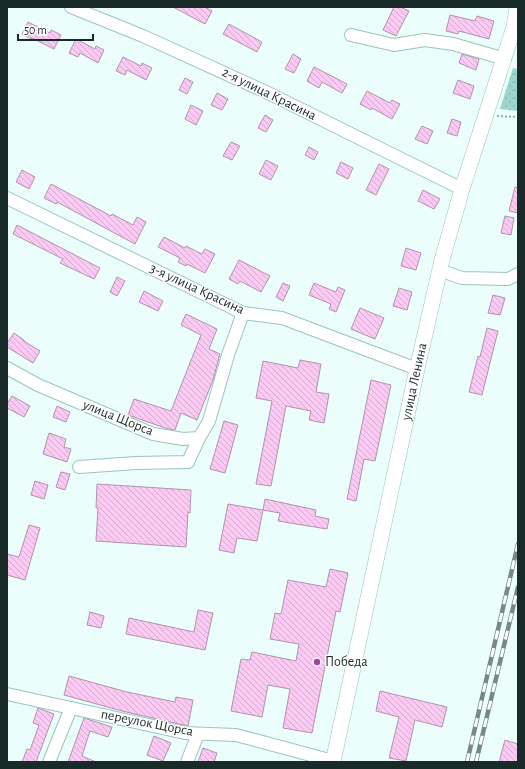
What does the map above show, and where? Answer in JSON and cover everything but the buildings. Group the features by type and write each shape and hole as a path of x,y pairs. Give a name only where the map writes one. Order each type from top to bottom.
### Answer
{"main road":[{"name":"улица Ленина","path":"333,761 417,368 440,270 462,189 514,27 517,7"}],"street":[{"name":"2-я улица Красина","path":"71,7 143,36 266,92 462,189"},
{"path":"351,35 394,45 425,40 453,44 504,59"},
{"name":"3-я улица Красина","path":"7,198 243,313 282,318 417,368"},
{"path":"440,270 462,278 508,279 518,274"},
{"path":"78,467 136,463 188,462 209,421 228,355 243,313"},
{"name":"улица Щорса","path":"7,368 38,385 153,434 183,439 199,438"},
{"name":"переулок Щорса","path":"7,694 185,733 236,735 333,761"},
{"path":"49,762 71,708"},
{"path":"187,762 198,734"}],"path":[{"path":"486,115 518,117"}],"shaded area":[{"path":"513,68 518,69 518,111 500,109"}],"railway":[{"path":"467,762 518,544"},
{"path":"476,762 518,587"}],"place":[{"name":"Победа","path":"317,662"}]}
